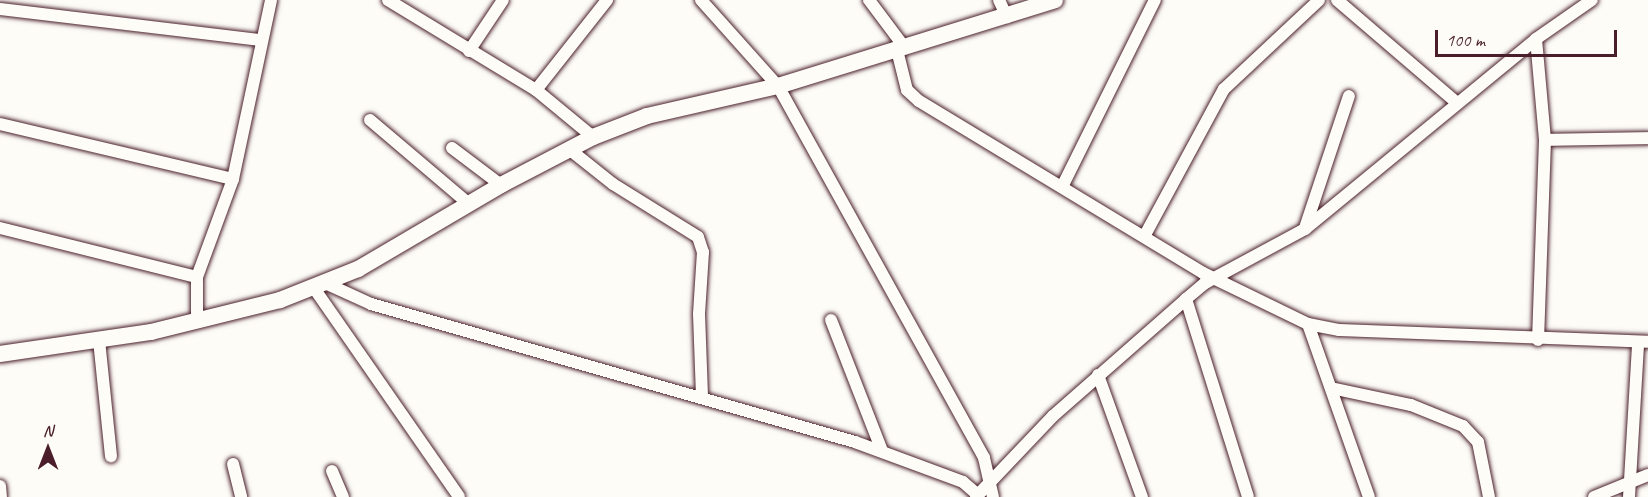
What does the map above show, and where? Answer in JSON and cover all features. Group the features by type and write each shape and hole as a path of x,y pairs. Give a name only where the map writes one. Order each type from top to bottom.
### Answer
{"street":[{"path":"197,322 197,277 233,179 271,0"},
{"path":"388,0 404,4 469,51 536,90 593,137"},
{"path":"469,51 503,0"},
{"path":"536,90 607,0"},
{"path":"701,0 778,86 984,458 993,497"},
{"path":"869,0 901,49 911,96 1215,279 1308,324 1340,330 1643,344 1629,497"},
{"path":"999,0 1007,17"},
{"path":"0,354 99,340 197,322 319,285 469,204 501,184 593,137 647,116 778,86 1007,17 1055,0"},
{"path":"1062,187 1155,0"},
{"path":"1145,235 1224,90 1319,0"},
{"path":"1337,0 1457,103"},
{"path":"319,285 370,304 702,396 882,451 963,482 977,496 1098,375 1186,299 1215,279 1305,229 1536,39 1592,0"},
{"path":"0,9 261,40"},
{"path":"1536,39 1545,140 1538,340"},
{"path":"1305,229 1349,96"},
{"path":"370,120 469,204"},
{"path":"0,124 233,179"},
{"path":"1545,140 1648,138"},
{"path":"452,148 501,184"},
{"path":"569,149 613,184 698,237 703,252 699,314 702,396"},
{"path":"0,228 197,277"},
{"path":"319,285 459,497"},
{"path":"1186,299 1248,497"},
{"path":"831,320 882,451"},
{"path":"1308,324 1369,497"},
{"path":"99,340 111,456"},
{"path":"1098,375 1142,497"},
{"path":"1331,388 1411,405 1463,426 1478,442 1489,497"},
{"path":"233,464 242,497"},
{"path":"332,471 343,497"},
{"path":"1594,497 1631,479 1648,475"},
{"path":"0,486 2,497"}]}
